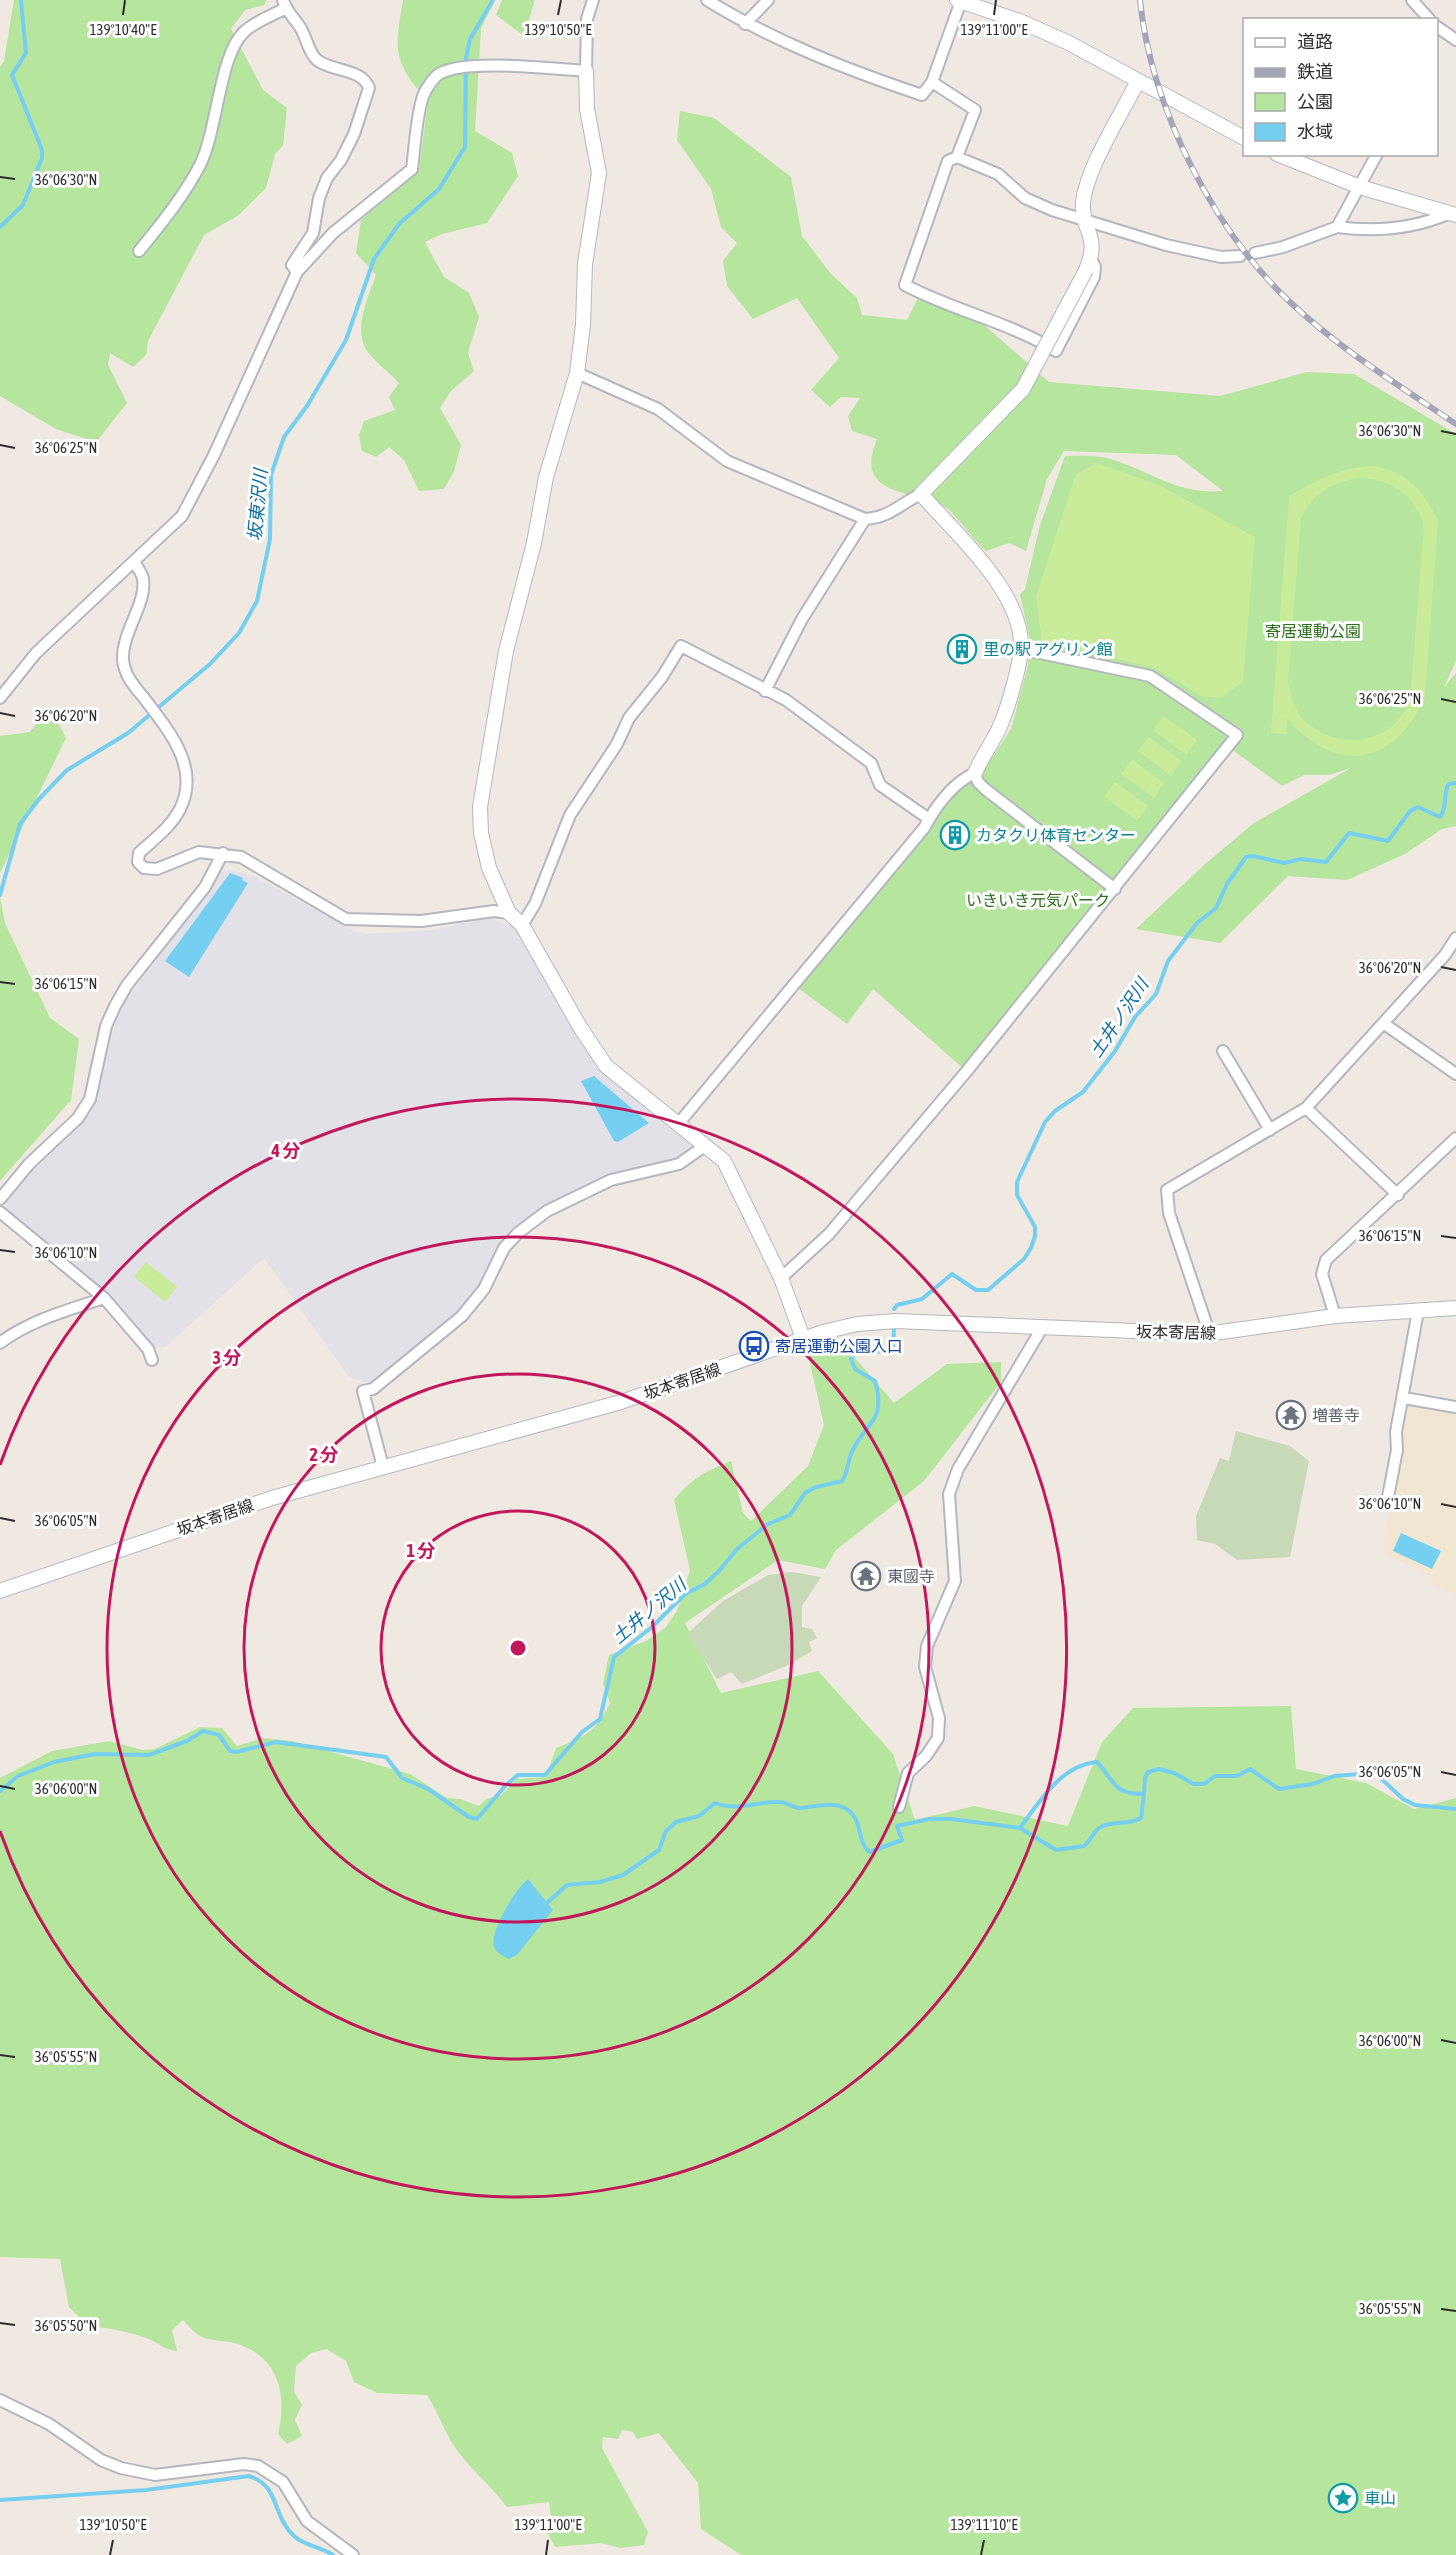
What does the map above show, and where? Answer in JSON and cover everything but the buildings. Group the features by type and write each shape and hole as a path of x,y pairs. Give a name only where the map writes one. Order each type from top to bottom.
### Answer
{"street":[{"path":"593,0 587,19 587,110 599,173 585,264 583,325 577,374 546,477 534,543 506,651 480,807 481,833 489,868 509,913 522,925 580,1027 606,1066 723,1161 736,1183 781,1278 803,1338"},
{"path":"707,0 745,24 874,79 922,95 932,82 959,1 1022,22 1069,43 1243,137"},
{"path":"745,24 768,0"},
{"path":"1412,0 1428,18"},
{"path":"139,251 172,210 200,165 213,134 227,68 238,39 247,29 284,4 301,28 310,51 319,62 359,77 367,82 369,88 354,134 341,160 327,178 320,198 313,233 292,265 297,272"},
{"path":"1438,32 1456,40"},
{"path":"0,698 36,653 135,563 182,516 214,454 297,272 333,233 412,169 423,96 438,74 455,68 494,66 586,71"},
{"path":"577,374 658,409 727,461 865,519 884,518 906,501 921,494 1023,389 1088,265 1093,248 1083,206 1087,183 1138,81"},
{"path":"932,82 975,110 957,157 948,161 905,285 949,307 1006,326 1056,351 1094,277 1095,267 1088,265"},
{"path":"1282,156 1360,187 1453,214"},
{"path":"1337,227 1376,156"},
{"path":"957,157 998,174 1025,198 1052,210 1166,245 1221,257 1240,256"},
{"path":"1255,253 1282,247 1337,227 1363,230 1394,228 1453,214"},
{"path":"679,1123 929,819 948,792 964,777 975,773 1001,726 1021,649 1019,627 1010,599 921,494"},
{"path":"765,691 802,619 865,519"},
{"path":"135,563 143,577 142,590 124,642 123,659 127,677 176,740 186,772 185,792 180,810 139,853 138,862 144,868 157,868 199,852 223,853 241,857 346,919 421,921 494,910 509,913"},
{"path":"522,925 535,904 570,814 617,744 629,718 662,677 681,646 786,700 871,763 880,785 929,819"},
{"path":"781,1278 829,1233 966,1072 1237,735 1150,676 1021,649"},
{"path":"975,773 978,782 985,789 1115,889"},
{"path":"0,1199 29,1164 78,1118 90,1100 106,1026 115,1006 127,985 205,886 223,853"},
{"path":"1207,1334 1206,1323 1168,1213 1167,1190 1306,1108 1445,955 1456,938"},
{"path":"1383,1023 1456,1074"},
{"path":"1223,1051 1270,1130"},
{"path":"1306,1108 1398,1195"},
{"path":"382,1467 363,1392 373,1389 462,1316 483,1289 504,1248 518,1233 547,1211 577,1195 611,1180 679,1164 706,1145"},
{"path":"1335,1316 1322,1274 1326,1260 1454,1145"},
{"path":"0,1212 104,1298 148,1349 152,1360"},
{"path":"0,1343 12,1334 40,1321 104,1298"},
{"name":"坂本寄居線","path":"0,1591 272,1498 621,1402 803,1338 841,1327 870,1322 1207,1334 1335,1316 1456,1308"},
{"path":"1387,1502 1397,1450 1396,1432 1418,1311"},
{"path":"899,1807 908,1773 926,1756 938,1738 939,1718 925,1667 927,1646 955,1581 948,1494 958,1469 1042,1328"},
{"path":"1404,1398 1456,1407"},
{"path":"0,2400 49,2424 101,2460 121,2468 155,2475 244,2464 266,2469 283,2482 307,2521 353,2555"}],"shaded area":[{"path":"232,870 254,876 354,931 366,934 434,930 480,919 492,919 519,928 599,1068 693,1145 691,1150 676,1159 621,1173 589,1185 538,1212 464,1308 372,1385 349,1377 264,1258 165,1347 156,1348 88,1277 8,1212 5,1203 31,1170 60,1145 92,1111 119,1010 222,872"},
{"path":"1409,1405 1456,1413 1456,1595 1430,1585 1432,1576 1382,1553"}],"green space":[{"path":"14,0 267,0 264,5 245,10 231,29 263,90 287,108 283,145 275,154 266,188 239,215 204,235 148,341 146,355 133,367 110,353 108,365 127,403 96,442 56,429 0,396 0,67 4,61"},
{"path":"403,0 495,0 481,29 475,131 512,153 518,176 487,223 442,234 425,242 444,277 469,293 479,317 468,353 474,371 451,391 440,408 461,445 454,471 444,489 419,491 404,460 389,447 376,457 362,451 359,435 364,421 395,410 389,397 399,383 373,358 362,340 362,321 366,302 376,275 356,253 361,220 419,171 428,102 408,76 399,55 398,32"},
{"path":"502,0 535,0 524,36 496,15"},
{"name":"寄居運動公園","path":"680,111 714,118 791,177 802,236 831,274 857,298 862,315 907,320 918,298 958,302 1049,382 1220,396 1307,372 1354,374 1456,434 1456,661 1444,687 1456,673 1456,826 1442,829 1405,854 1347,880 1288,876 1220,943 1136,929 1205,864 1254,823 1351,768 1329,775 1304,775 1282,786 1227,746 964,1069 873,989 847,1024 798,988 954,796 994,755 1011,729 1028,665 1030,639 1020,595 1025,589 1040,525 1065,456 1107,458 1191,489 1223,491 1176,455 1064,451 1047,479 1026,551 1009,543 986,551 945,507 889,488 879,481 873,472 872,458 877,439 852,431 848,416 860,398 841,397 830,407 811,390 839,358 797,298 753,319 727,286 723,261 737,243 721,227 711,189 677,140"},
{"path":"1097,463 1159,485 1255,537 1243,682 1220,698 1201,696 1155,668 1042,641 1036,596 1076,474"},
{"path":"1374,466 1386,469 1406,478 1427,500 1438,521 1425,696 1413,719 1398,737 1382,749 1364,755 1345,755 1325,749 1306,737 1287,718 1286,734 1271,733 1289,496 1330,475","holes":["1358,478 1391,485 1408,497 1415,506 1424,527 1410,699 1392,726 1379,735 1348,740 1332,737 1317,730 1304,720 1295,707 1288,683 1301,519 1311,502 1332,486"]},
{"path":"50,706 66,738 0,873 0,736 30,732"},
{"path":"1164,716 1197,740 1186,755 1153,730"},
{"path":"1149,737 1181,761 1171,776 1138,751"},
{"path":"1132,759 1164,783 1154,798 1121,774"},
{"path":"1115,782 1148,806 1137,821 1104,796"},
{"path":"0,897 5,923 50,1018 79,1039 71,1100 0,1181"},
{"path":"146,1262 177,1287 165,1302 134,1277"},
{"path":"807,1350 848,1350 894,1403 947,1364 1001,1362 1001,1382 924,1481 836,1550 825,1569 778,1560 685,1623 721,1693 818,1671 893,1754 915,1820 974,1806 1068,1826 1102,1742 1133,1708 1291,1706 1296,1769 1366,1783 1414,1809 1456,1798 1456,2555 741,2555 701,2529 698,2483 659,2433 637,2439 633,2432 622,2430 618,2439 603,2437 602,2448 648,2532 644,2545 620,2548 601,2543 555,2547 546,2530 558,2528 551,2516 549,2502 507,2507 459,2453 427,2395 377,2393 354,2382 346,2361 327,2349 311,2353 296,2366 294,2392 302,2405 295,2420 302,2436 287,2444 278,2434 282,2407 278,2381 264,2360 254,2352 236,2343 200,2336 183,2320 172,2330 177,2351 132,2333 88,2326 69,2307 60,2259 0,2257 0,1778 52,1751 109,1741 143,1750 155,1749 200,1727 222,1728 237,1746 263,1738 292,1741 410,1774 447,1798 460,1799 479,1806 486,1799 501,1795 517,1779 546,1777 556,1748 589,1732 605,1713 610,1703 603,1683 609,1655 646,1641 665,1628 677,1611 690,1570 674,1500 699,1476 731,1461 743,1513 751,1521 808,1466 824,1425"},
{"path":"1236,1431 1290,1446 1309,1461 1290,1557 1237,1560 1215,1544 1197,1540 1196,1516 1220,1458 1229,1461"},
{"path":"792,1572 821,1577 802,1606 802,1627 812,1629 817,1638 809,1642 812,1651 786,1666 742,1684 731,1672 717,1679 687,1634 723,1601 768,1575"}],"water":[{"path":"230,873 243,878 242,880 248,883 189,977 165,961"},
{"path":"594,1076 649,1123 618,1142 614,1141 581,1081"},
{"path":"1401,1533 1441,1551 1432,1569 1393,1551"},
{"path":"528,1879 553,1910 517,1955 509,1959 498,1953 494,1947 496,1931 511,1901"}],"waterway":[{"path":"0,227 23,205 42,158 42,150 12,75 26,53 21,0"},
{"name":"坂東沢川","path":"0,895 20,824 39,799 67,770 128,733 210,664 239,633 257,601 270,539 271,475 284,437 307,406 346,340 374,259 399,224 439,189 465,147 466,58 470,39 493,0"},
{"name":"土井ノ沢川","path":"894,1309 897,1305 922,1299 952,1274 976,1290 988,1290 1024,1259 1031,1248 1035,1227 1017,1195 1017,1182 1045,1122 1055,1111 1083,1092 1115,1051 1135,1017 1156,994 1168,961 1197,923 1216,908 1227,884 1246,857 1253,856 1284,863 1301,859 1326,862 1349,833 1388,841 1410,811 1418,807 1440,817 1444,809 1447,788 1449,784 1456,783"},
{"name":"土井ノ沢川","path":"0,1791 18,1776 54,1762 95,1754 149,1755 187,1741 203,1731 219,1735 230,1751 236,1752 276,1742 386,1757 402,1778 428,1789 469,1817 477,1819 505,1786 518,1775 545,1775 582,1732 600,1719 614,1657 652,1627 685,1594 705,1584 736,1550 768,1524 790,1515 805,1493 816,1487 842,1481 851,1454 873,1421 878,1405 875,1381 855,1369 851,1359 857,1350 889,1352 893,1348 894,1329"},
{"path":"548,1902 567,1885 600,1882 623,1875 659,1850 666,1831 676,1822 699,1816 715,1803 724,1806 740,1806 779,1802 800,1808 828,1805 842,1807 856,1819 863,1844 869,1852 902,1840 897,1826 929,1819 951,1819 1020,1828 1052,1786 1062,1777 1084,1765 1097,1762 1115,1785 1126,1792 1144,1794 1145,1778 1148,1772 1159,1769 1174,1773 1194,1784 1204,1784 1215,1776 1237,1776 1250,1769 1279,1789 1313,1784 1334,1776 1375,1773 1403,1799 1415,1805 1456,1809"},
{"path":"1020,1828 1056,1850 1084,1846 1103,1826 1141,1818 1144,1794"},
{"path":"0,2500 146,2490 249,2476 266,2487 287,2529 295,2537 333,2555"}],"railway":[{"path":"1140,0 1146,41 1172,124 1190,164 1236,240 1263,273 1310,320 1371,367 1456,424"}],"place":[{"name":"里の駅 アグリン館","path":"962,649"},
{"name":"カタクリ体育センター","path":"955,835"},
{"name":"寄居運動公園入口","path":"754,1346"},
{"name":"増善寺","path":"1291,1415"},
{"name":"東國寺","path":"866,1576"},
{"name":"車山","path":"1343,2498"}],"park label":[{"name":"いきいき元気パーク","path":"1038,900"}]}
